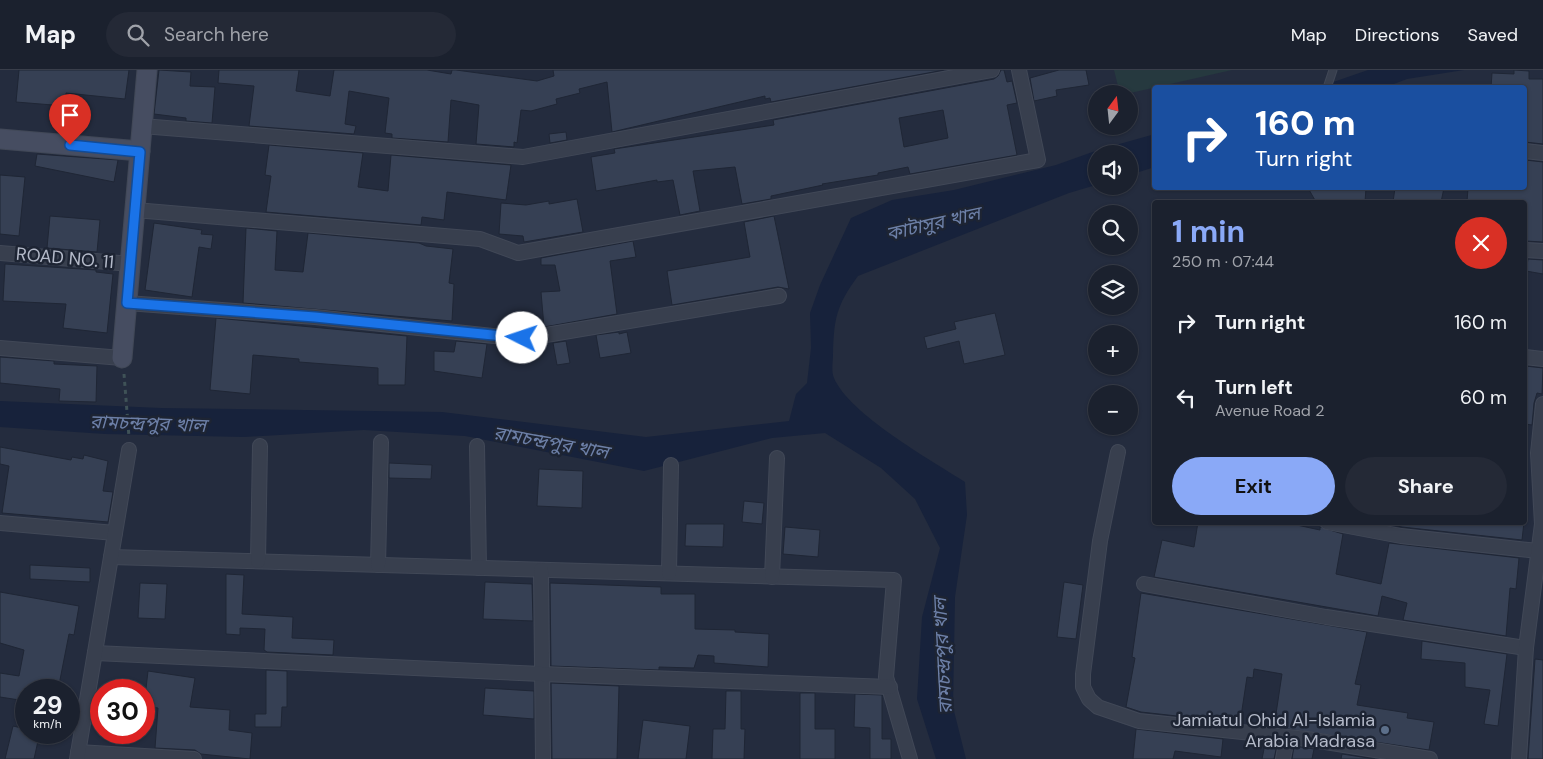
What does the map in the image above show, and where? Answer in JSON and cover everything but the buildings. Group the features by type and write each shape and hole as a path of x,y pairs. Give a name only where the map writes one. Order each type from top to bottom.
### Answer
{"street":[{"path":"0,348 122,358 147,70"},
{"path":"142,126 523,157 992,70"},
{"path":"135,210 480,238 518,253 1038,160 1019,70"},
{"path":"0,139 140,152"},
{"path":"1527,151 1543,153"},
{"path":"1527,250 1543,251"},
{"name":"ROAD NO. 11","path":"0,252 131,264"},
{"path":"127,303 315,317 522,338 779,296"},
{"path":"1527,357 1543,359"},
{"path":"1519,759 1526,648 1537,624 1538,551 1543,524 1531,453 1542,423 1543,404"},
{"path":"378,565 380,442"},
{"path":"258,561 260,446"},
{"path":"477,446 480,568"},
{"path":"130,450 78,756 194,759"},
{"path":"1118,452 1100,541 1083,674 1083,687 1089,699 1098,707 1139,721 1287,738 1430,759"},
{"path":"772,577 777,458"},
{"path":"669,573 671,465"},
{"path":"0,523 115,532"},
{"path":"1343,525 1401,536 1538,551"},
{"path":"111,557 894,580 886,677 910,759"},
{"path":"542,570 543,759"},
{"path":"1144,584 1326,617 1526,648"},
{"path":"95,653 542,674 890,687"},
{"path":"1283,759 1287,738"}],"lane":[{"path":"1328,85 1333,70"}],"path":[{"path":"126,390 130,450"}],"shaded area":[{"path":"1114,70 1232,70 1166,85 1152,85 1152,88 1138,91 1138,85 1118,85"}],"water":[{"path":"1368,70 1464,70 1407,79 1391,85 1325,85"},
{"path":"1152,135 1152,168 1138,172 1138,145 1116,145"},
{"path":"1088,154 1088,187 1069,193 858,276 841,305 834,332 832,369 834,378 843,392 873,421 965,482 967,515 955,597 953,707 966,759 936,759 917,699 922,617 940,548 915,499 881,468 825,433 772,438 644,471 465,436 364,430 244,437 105,434 0,427 0,401 161,408 442,412 646,437 789,421 796,394 807,383 811,348 810,313 820,285 851,218 892,200 954,190 1056,165"}],"place":[{"name":"Jamiatul Ohid Al-Islamia Arabia Madrasa","path":"1385,730"}],"route":[{"path":"70,145 140,152 127,303 315,317 483,336 522,338"}],"water label":[{"name":"কাটাসুর খাল","path":"933,223"},
{"name":"রামচন্দ্রপুর খাল","path":"148,423"},
{"name":"রামচন্দ্রপুর খাল","path":"551,442"},
{"name":"রামচন্দ্রপুর খাল","path":"942,656"}]}
